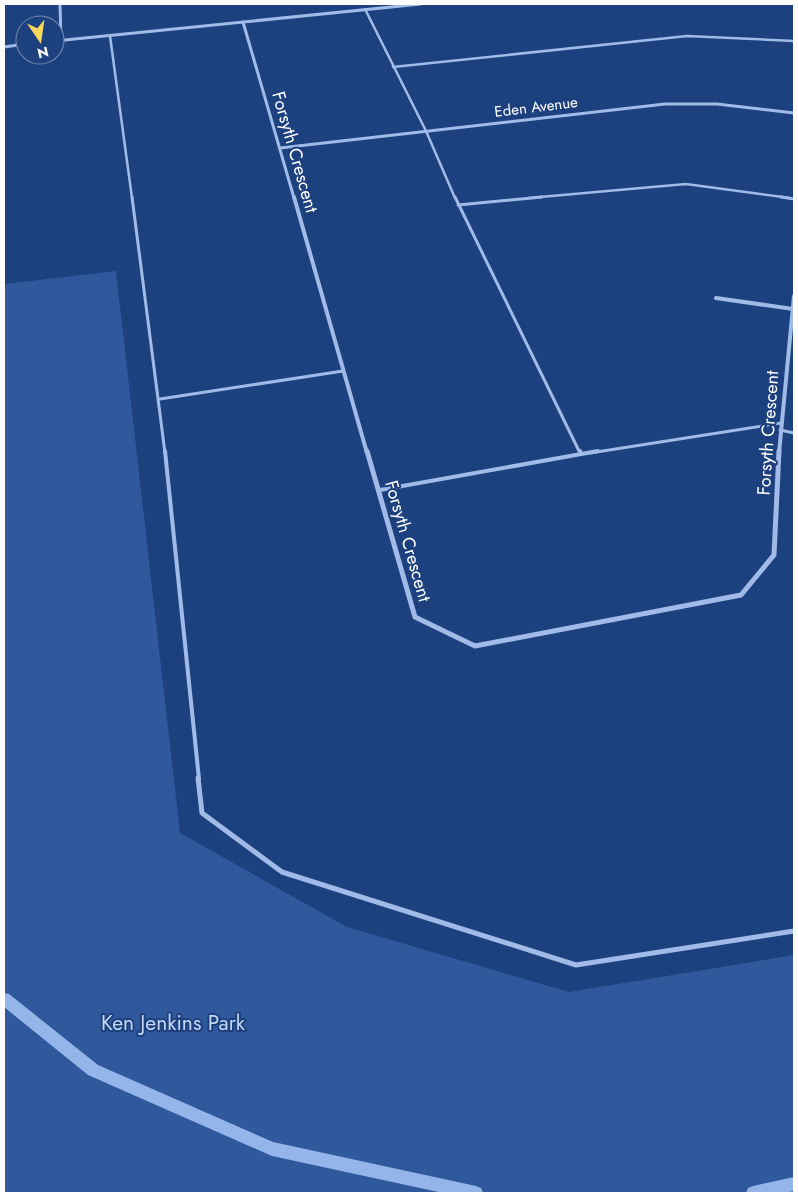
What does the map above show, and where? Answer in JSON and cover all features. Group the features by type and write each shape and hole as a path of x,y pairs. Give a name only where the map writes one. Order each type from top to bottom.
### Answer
{"street":[{"path":"65,41 421,4"},
{"name":"Forsyth Crescent","path":"242,22 343,371 380,490 415,617 475,646 741,595 774,555 780,430 794,296"},
{"name":"Eden Avenue","path":"280,148 665,104 717,104 794,113"},
{"path":"716,298 793,309"}],"lane":[{"path":"365,9 426,131 458,205 581,454"},
{"path":"110,36 160,399 202,812 282,872 576,965 794,931"},
{"path":"393,67 687,36 794,41"},
{"path":"458,205 686,184 794,199"},
{"path":"160,399 343,371"},
{"path":"380,490 581,454 781,423"},
{"path":"780,430 794,433"}],"green space":[{"name":"Ken Jenkins Park","path":"116,271 180,833 347,927 569,992 794,955 794,1193 4,1193 4,284"}],"waterway":[{"path":"4,999 93,1070 272,1149 476,1193"},
{"path":"753,1193 794,1184"}]}
